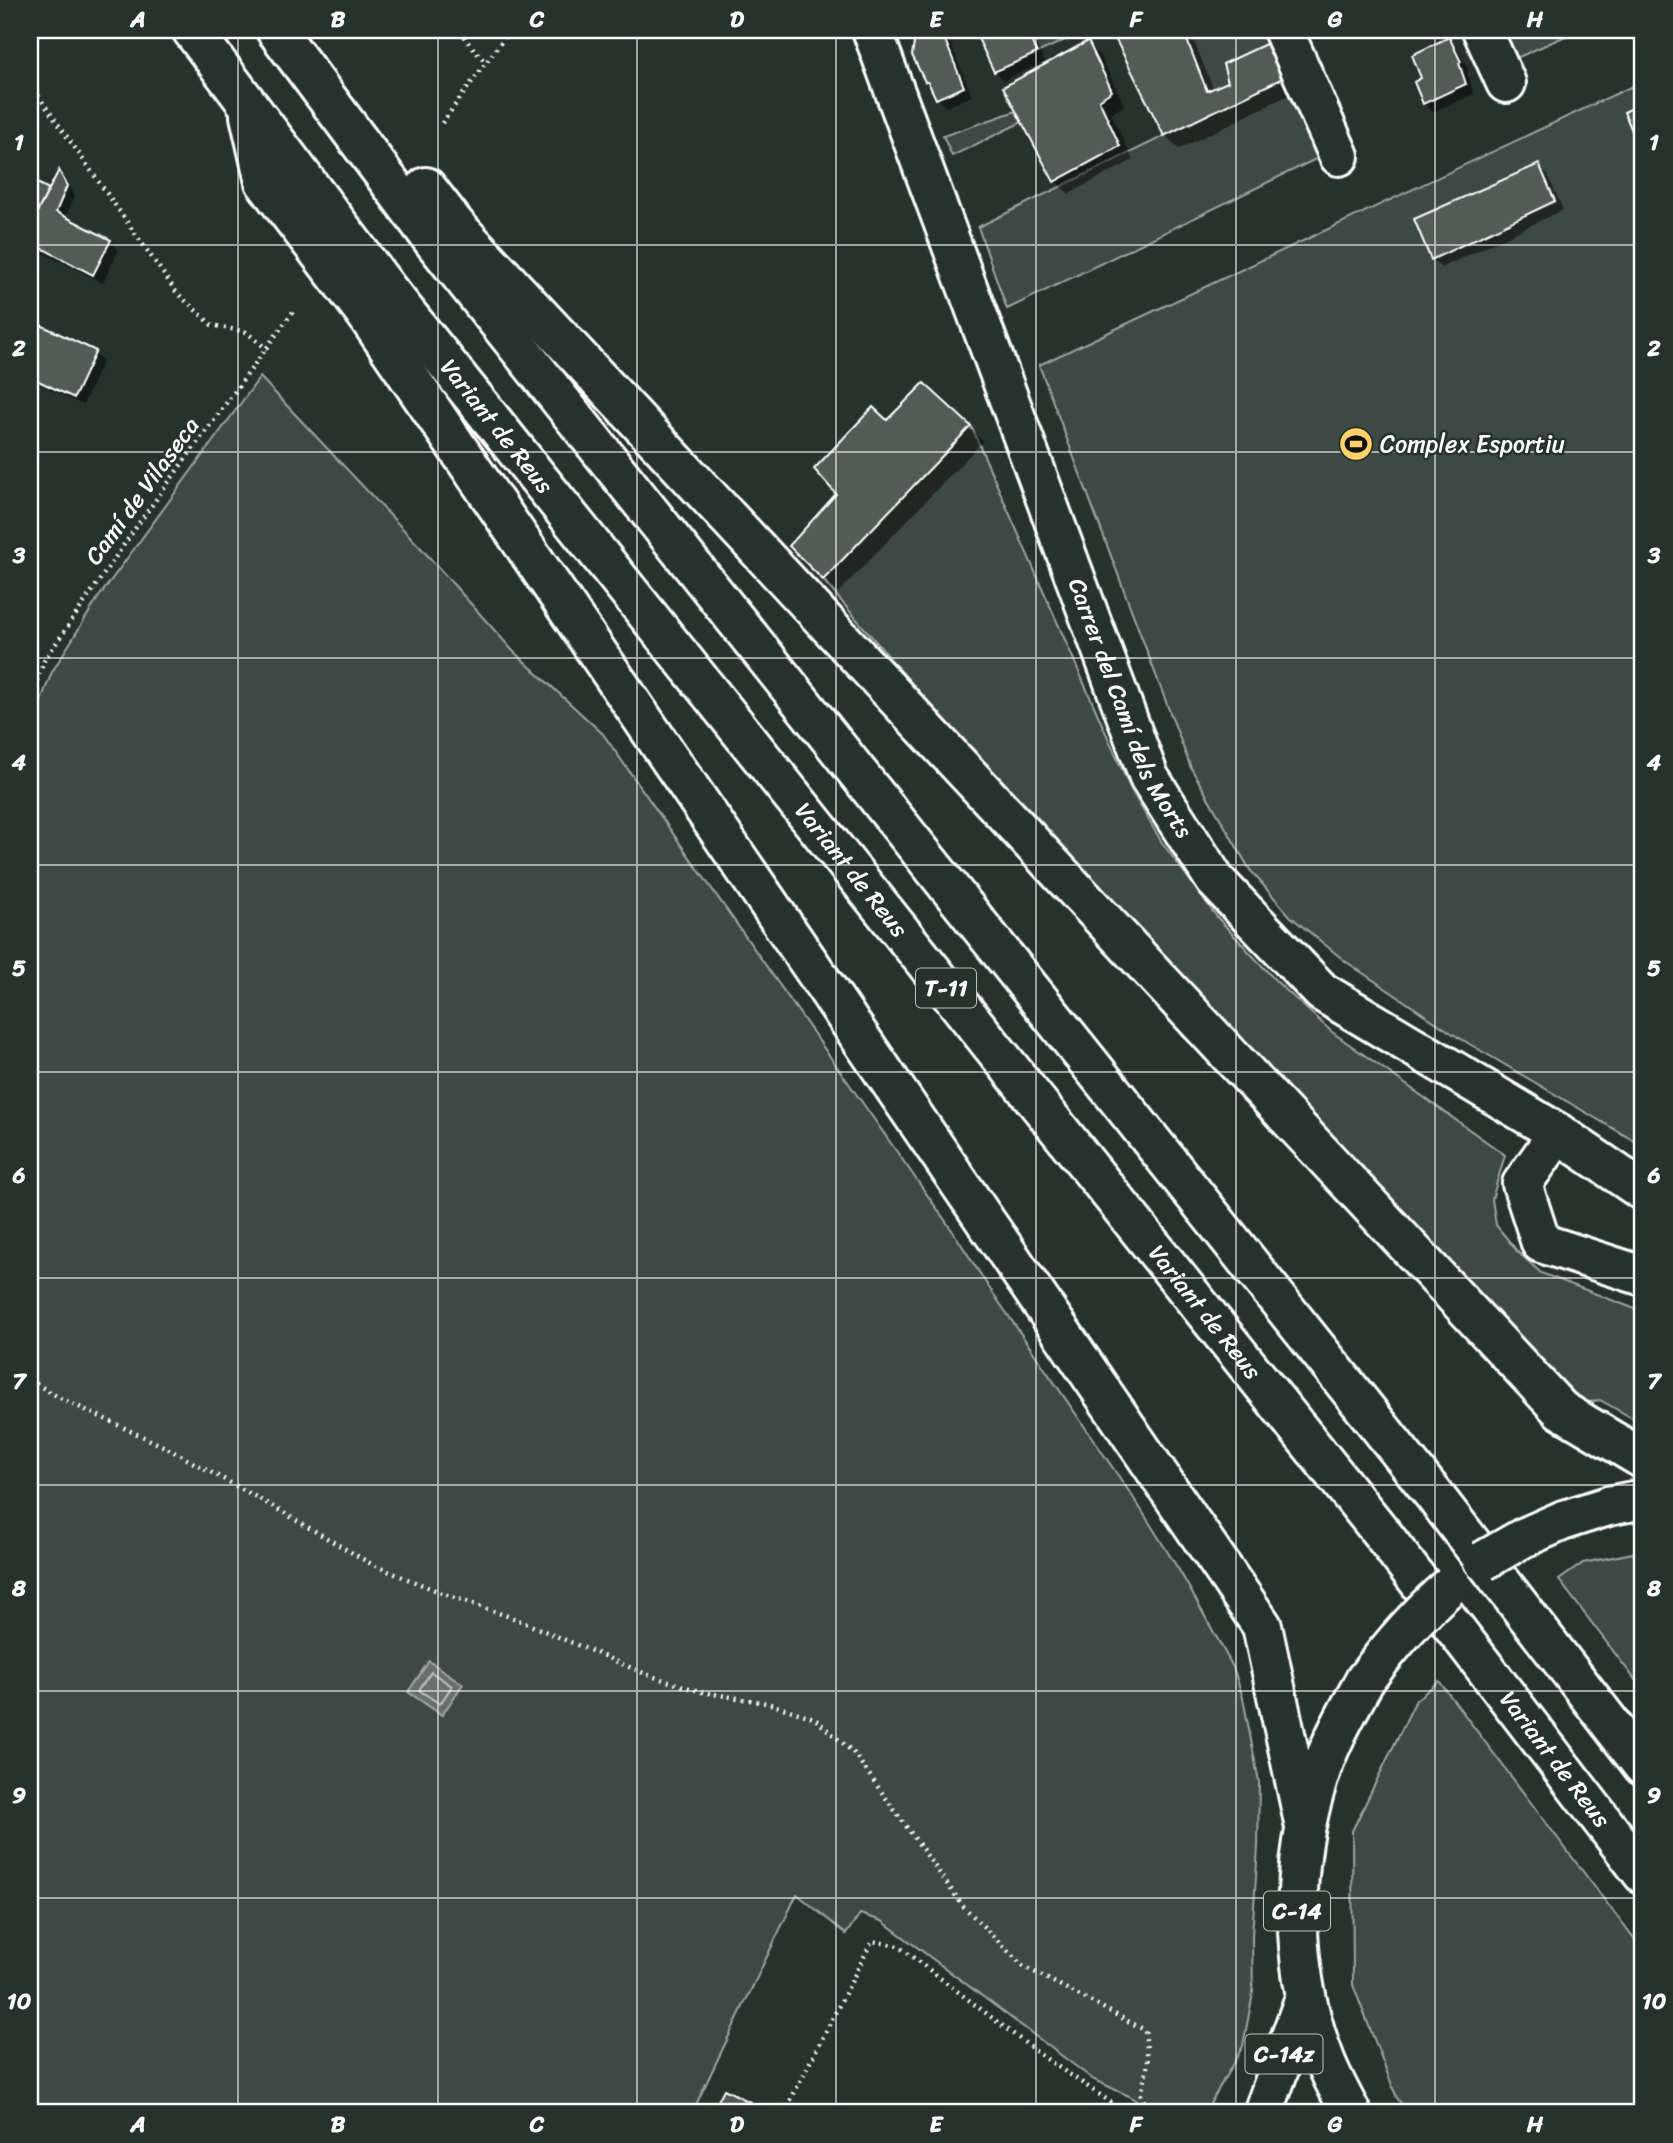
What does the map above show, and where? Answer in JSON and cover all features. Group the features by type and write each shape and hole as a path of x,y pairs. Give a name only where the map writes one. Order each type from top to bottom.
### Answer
{"main road":[{"name":"Variant de Reus","path":"192,30 387,289 1384,1536 1643,1874"},
{"name":"T-11","path":"276,30 435,243 1434,1495 1643,1766"},
{"path":"1283,30 1339,156"},
{"path":"1482,30 1506,83"},
{"name":"Carrer del Camí dels Morts","path":"878,32 1149,777 1215,880 1322,992 1558,1133 1643,1191"},
{"path":"298,61 348,85 456,226 1561,1410 1643,1459"},
{"path":"248,104 265,182 363,311 1262,1626 1305,1827"},
{"path":"1558,1133 1522,1184 1541,1243 1643,1276"},
{"name":"C-14","path":"1350,2113 1325,2060 1306,1995 1299,1953 1297,1911 1305,1827 1319,1776 1339,1727 1365,1680 1390,1646 1411,1622 1449,1587 1483,1561 1523,1538 1564,1520 1608,1506 1643,1499"},
{"name":"C-14z","path":"1263,2113 1306,1995"}],"path":[{"path":"461,30 486,64"},
{"path":"442,123 510,30"},
{"path":"30,84 177,293 212,325 246,332 267,349"},
{"name":"Camí de Vilaseca","path":"30,701 44,661 141,520 295,309"},
{"path":"30,1380 60,1398 165,1447 373,1565 516,1619 648,1675 702,1692 767,1703 814,1718 853,1752 963,1906 1023,1966 1145,2029 1148,2063 1141,2095 1150,2113"},
{"path":"784,2113 872,1941 898,1946 1042,2056 1127,2113"}],"shaded area":[{"path":"1026,30 1087,30 1037,53"},
{"path":"1183,30 1264,30 1270,42 1223,64 1228,82 1207,91"},
{"path":"1499,30 1579,30 1512,60"},
{"path":"1287,76 1320,157 1007,309 978,227"},
{"path":"1643,81 1643,1146 1456,1036 1345,961 1291,917 1250,870 1191,768 1039,365"},
{"path":"1016,111 1022,122 952,156 943,136"},
{"path":"260,377 420,547 513,651 603,734 954,1233 1137,1503 1182,1575 1233,1667 1243,1698 1259,1782 1252,1936 1253,1993 1243,2046 1203,2113 1155,2113 1129,2096 1094,2080 882,1921 860,1914 846,1934 797,1894 692,2113 30,2113 30,729 52,672 98,598"},
{"path":"971,426 1131,790 1161,841 1217,917 1277,982 1332,1032 1505,1155 1492,1199 1496,1225 1517,1251 1541,1273 1643,1312 1643,1424 1600,1400 1584,1403 1455,1271 926,700 823,580"},
{"path":"1643,1551 1643,1690 1559,1580 1583,1563"},
{"path":"1439,1681 1643,1951 1643,2113 1409,2113 1397,2098 1353,1985 1352,1831 1416,1700"}],"water":[{"path":"429,1661 463,1684 442,1715 408,1692"}],"building":[{"path":"941,30 964,87 936,99 912,55 916,31"},
{"path":"1026,30 1037,53 994,72 975,32"},
{"path":"1111,30 1183,30 1207,91 1228,82 1223,64 1270,42 1287,76 1164,136"},
{"path":"1449,37 1461,62 1459,63 1466,84 1423,104 1414,82 1421,78 1412,55"},
{"path":"1088,41 1112,91 1099,100 1120,146 1054,182 1003,87"},
{"path":"1643,103 1643,156 1624,112"},
{"path":"1539,164 1555,201 1431,260 1414,219"},
{"path":"59,170 67,186 56,212 111,240 93,275 30,242 30,226"},
{"path":"33,181 49,189 30,226 30,190"},
{"path":"30,320 96,351 74,398 30,377"},
{"path":"924,383 971,426 823,580 789,546 836,494 814,469 873,407 887,420"},
{"path":"724,2089 750,2102 745,2113 712,2113"}],"place":[{"name":"Complex Esportiu","path":"1356,444"}]}
